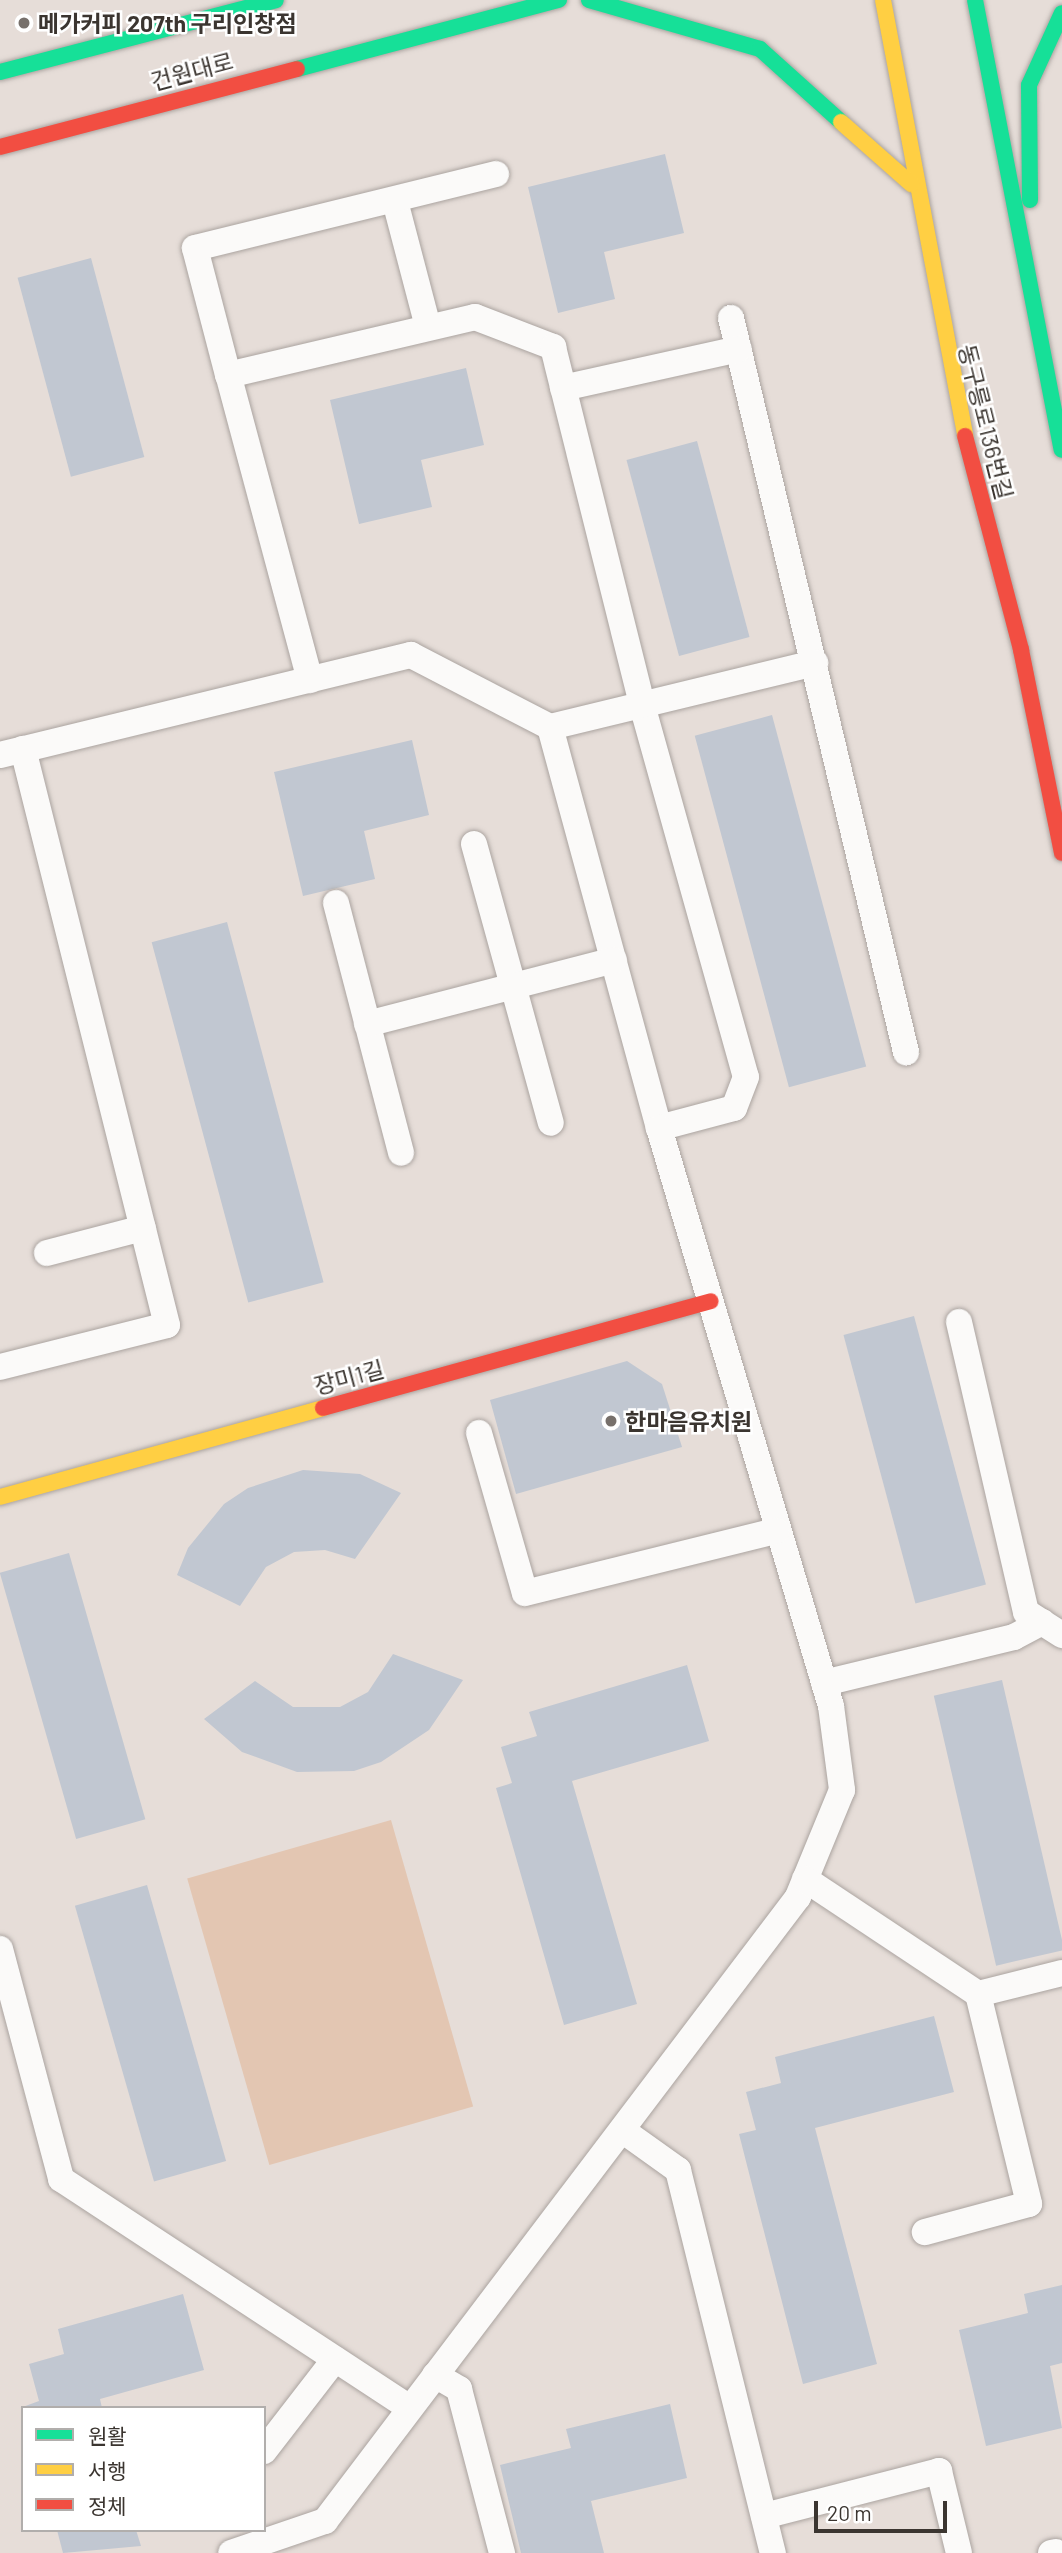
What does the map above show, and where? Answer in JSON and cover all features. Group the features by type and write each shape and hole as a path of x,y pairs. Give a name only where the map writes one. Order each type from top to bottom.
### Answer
{"street":[{"name":"건원대로","path":"0,72 276,0"},
{"name":"건원대로","path":"0,147 559,0"},
{"path":"589,0 760,49 911,184"},
{"name":"동구릉로136번길","path":"883,0 911,184 1062,853"},
{"path":"975,0 1031,310 1062,450"},
{"path":"1031,310 1029,85 1062,13"},
{"name":"장미1길","path":"0,1497 711,1301"}],"lane":[{"path":"310,680 195,248 395,201 496,174"},
{"path":"395,201 428,327"},
{"path":"228,375 475,317 553,347 642,705 746,1077 734,1108 659,1128"},
{"path":"731,318 906,1052"},
{"path":"563,388 739,349"},
{"path":"0,1367 167,1325 143,1228 12,752 411,655 550,727 815,663"},
{"path":"231,2553 325,2521 622,2130 805,1879 842,1790 824,1683 776,1531 659,1128 550,727"},
{"path":"474,844 551,1123"},
{"path":"336,903 401,1153"},
{"path":"367,1024 614,960"},
{"path":"47,1253 143,1228"},
{"path":"958,1322 1026,1612 1052,1628"},
{"path":"480,1433 525,1593 776,1531"},
{"path":"824,1683 1052,1628"},
{"path":"805,1879 978,1994 1029,2204 925,2232"},
{"path":"0,1949 61,2179 410,2408"},
{"path":"978,1994 1062,1973"},
{"path":"622,2130 678,2170 772,2553"},
{"path":"266,2448 335,2359"},
{"path":"435,2375 459,2389 502,2553"},
{"path":"764,2516 939,2471 958,2553"}],"shaded area":[{"path":"391,1820 473,2106 269,2165 187,1878"}],"building":[{"path":"665,154 684,233 604,252 615,299 558,313 528,187"},
{"path":"91,258 144,457 71,477 18,278"},
{"path":"466,368 484,445 421,460 432,507 359,524 330,400"},
{"path":"697,441 750,637 679,656 626,460"},
{"path":"772,715 866,1067 789,1087 695,736"},
{"path":"412,740 429,815 364,831 375,879 303,896 274,772"},
{"path":"227,922 324,1282 248,1302 152,942"},
{"path":"914,1316 986,1585 915,1603 843,1335"},
{"path":"627,1361 662,1384 682,1447 516,1494 490,1400"},
{"path":"303,1470 360,1474 401,1493 355,1559 325,1550 294,1552 266,1567 240,1606 177,1575 188,1548 224,1504 248,1488"},
{"path":"69,1553 145,1819 76,1839 0,1574"},
{"path":"393,1654 463,1680 429,1730 381,1762 354,1771 297,1772 242,1752 204,1719 255,1681 293,1707 340,1707 368,1692"},
{"path":"687,1665 709,1741 572,1781 637,2004 564,2025 496,1788 512,1783 501,1747 537,1736 529,1712"},
{"path":"1002,1680 1062,1940 1062,1950 996,1966 934,1696"},
{"path":"147,1885 226,2161 154,2182 75,1906"},
{"path":"934,2016 954,2092 815,2128 877,2364 803,2384 739,2134 756,2130 746,2092 781,2083 775,2057"},
{"path":"1062,2285 1062,2363 1050,2366 1062,2428 986,2446 959,2330 1028,2313 1024,2294"},
{"path":"183,2294 204,2370 100,2399 102,2406 25,2406 39,2401 29,2364 64,2354 58,2329"},
{"path":"670,2404 687,2478 591,2501 604,2553 521,2553 500,2465 571,2448 566,2429"},
{"path":"58,2532 137,2532 141,2546 63,2553"}],"traffic: fast":[{"path":"0,72 276,0"},
{"path":"297,69 559,0"},
{"path":"589,0 760,49 841,122"},
{"path":"975,0 1062,450"},
{"path":"1030,200 1029,85 1062,13"}],"traffic: slow":[{"path":"883,0 965,436"},
{"path":"841,122 911,184"},
{"path":"0,1497 323,1408"}],"traffic: jam":[{"path":"0,147 297,69"},
{"path":"965,436 1021,650 1062,853"},
{"path":"323,1408 711,1301"}],"place":[{"name":"메가커피 207th 구리인창점","path":"24,23"},
{"name":"한마음유치원","path":"611,1421"}]}
